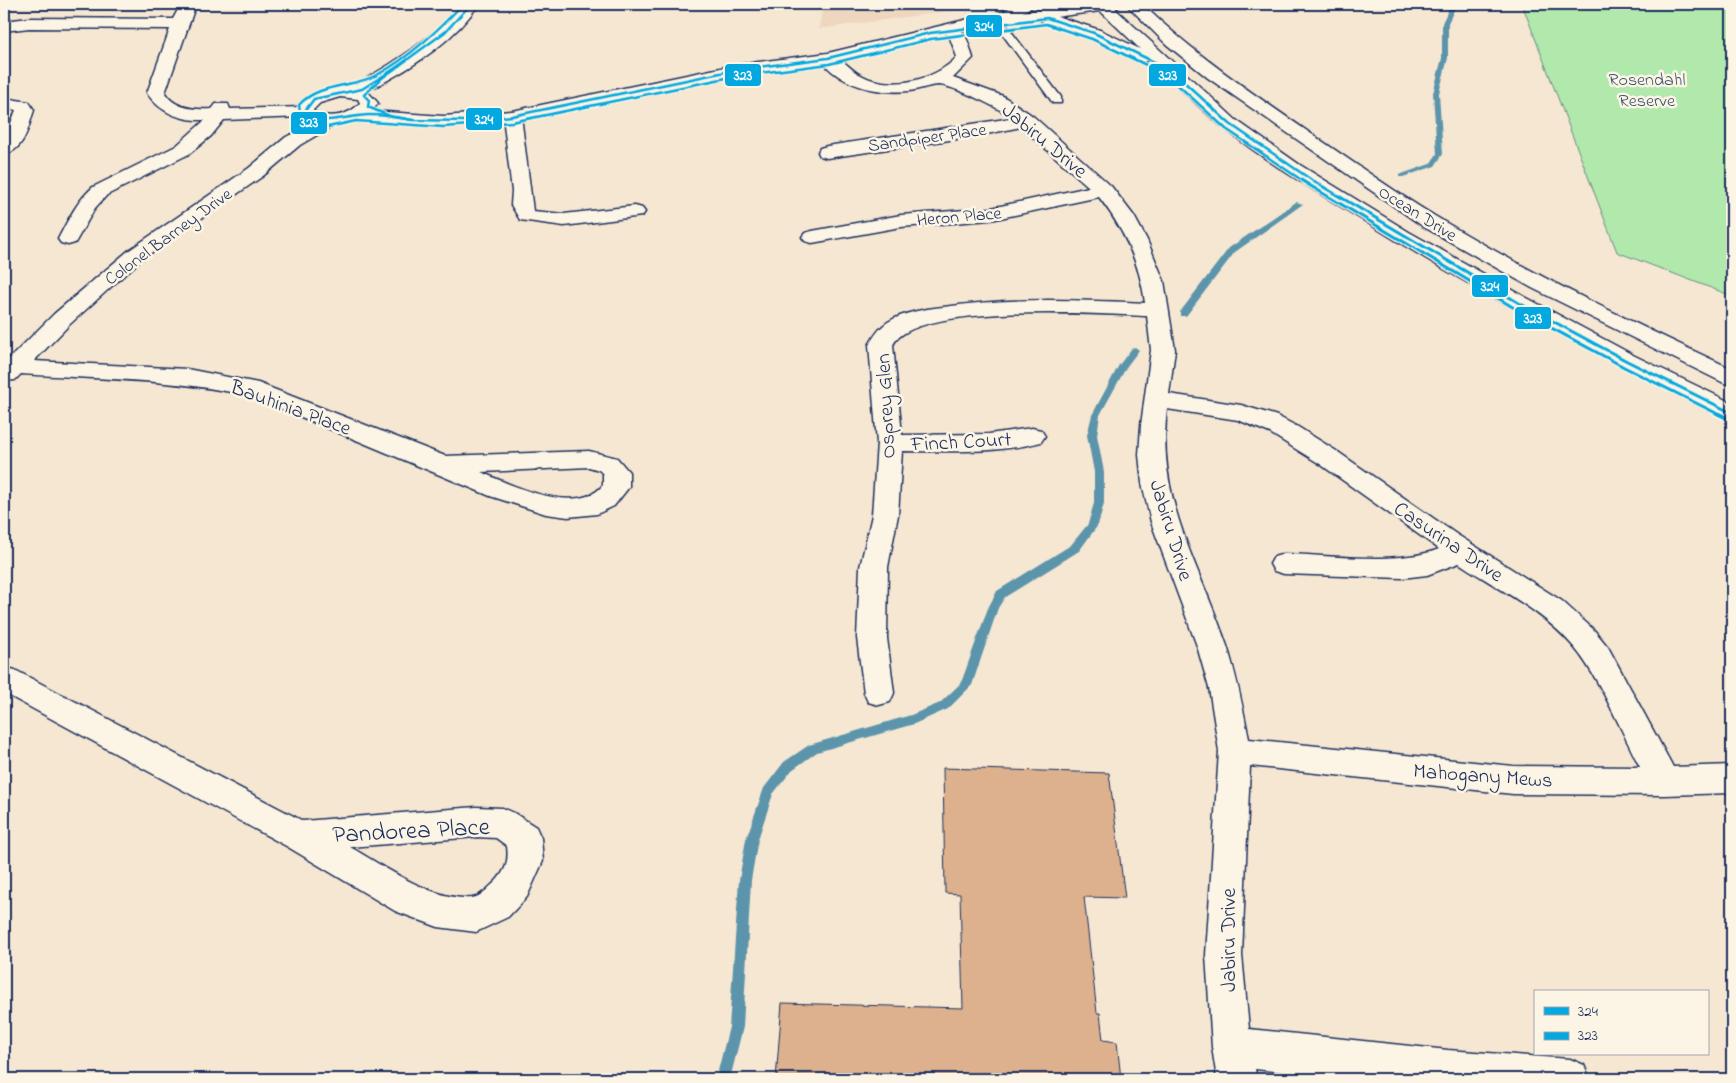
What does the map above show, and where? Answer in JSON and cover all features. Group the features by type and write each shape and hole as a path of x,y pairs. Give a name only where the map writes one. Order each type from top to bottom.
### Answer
{"street":[{"path":"188,4 179,24 156,93 161,101 193,115 220,112 314,112 360,102 382,78 445,32 471,4"},
{"path":"999,22 1028,4"},
{"path":"999,22 1048,18 1106,6"},
{"path":"314,112 332,94 360,102 392,116 413,120 466,121 512,116 672,81 828,58 956,28 1106,6 1135,6"},
{"name":"Ocean Drive","path":"1106,6 1171,70 1230,124 1293,169 1519,303 1732,413"},
{"name":"Ocean Drive","path":"1135,6 1187,53 1247,99 1366,180 1475,249 1624,327 1732,378"},
{"path":"1048,18 1094,33 1171,70"},
{"path":"4,26 29,23 179,24"},
{"name":"Jabiru Drive","path":"828,58 853,77 874,85 899,86 938,79 957,67 965,58 964,49 956,28"},
{"name":"Jabiru Drive","path":"938,79 997,100 1027,120 1104,190 1124,216 1137,240 1153,281 1163,350 1152,455 1155,483 1165,522 1212,646 1224,688 1235,751 1224,955 1234,1063"},
{"path":"4,103 23,106 25,110 14,142 4,149"},
{"path":"68,239 89,202 100,191 115,182 183,151 199,140 220,112"},
{"name":"Colonel Barney Drive","path":"9,372 62,319 136,255 256,172 293,141 314,112"},
{"path":"512,116 522,190 521,210 527,216 564,220 635,212"},
{"name":"Sandpiper Place","path":"827,152 989,129 1027,120"},
{"name":"Heron Place","path":"812,237 901,222 1000,213 1104,190"},
{"name":"Osprey Glen","path":"879,693 872,638 874,567 885,515 890,443 881,345 885,336 894,328 932,315 985,308 1041,305 1158,310"},
{"name":"Bauhinia Place","path":"9,372 187,376 258,390 514,496 556,507 579,510 603,502 616,487 616,472 608,464 589,459 442,465"},
{"name":"Casurina Drive","path":"1157,400 1233,411 1267,421 1297,436 1460,551 1522,589 1564,618 1585,637 1597,655 1664,781"},
{"name":"Finch Court","path":"890,443 989,442 1032,436"},
{"path":"1284,564 1402,568 1427,565 1460,551"},
{"name":"Pandorea Place","path":"4,679 300,836 408,898 438,910 476,915 495,905 515,886 526,861 524,838 502,823 476,822 300,836"},
{"name":"Mahogany Mews","path":"1235,751 1513,780 1664,781 1732,779"},
{"path":"1234,1063 1448,1070 1570,1079"}],"lane":[{"path":"999,22 1057,100"}],"shaded area":[{"path":"823,4 953,4 956,10 819,29"}],"green space":[{"name":"Rosendahl Reserve","path":"1522,4 1732,4 1732,296 1617,252"}],"building":[{"path":"943,768 1109,773 1125,898 1084,897 1097,1013 1100,1013 1103,1040 1117,1042 1121,1079 776,1079 782,1003 963,1008 960,894 945,893"}],"waterway":[{"path":"1401,176 1433,165 1440,154 1436,93 1445,58 1445,23 1454,4"},
{"path":"1183,314 1232,250 1299,204"},
{"path":"723,1079 736,1027 745,880 752,839 768,792 788,766 813,748 914,719 944,706 966,685 993,608 1001,594 1075,548 1093,525 1099,503 1099,472 1092,435 1096,415 1123,365 1135,350"}],"transit line":[{"name":"323","path":"463,4 429,37 390,67 362,82 319,91 305,98 299,105 301,119 314,125 328,127 356,121 443,127 512,122 736,76 829,64 931,39 1046,24 1092,39 1167,75 1226,129 1318,191 1516,309 1624,367 1729,419"},
{"name":"324","path":"471,4 445,32 382,78 364,95 369,100 368,107 392,117 413,120 466,121 512,116 735,70 828,58 930,33 1047,18 1094,33 1171,70 1230,124 1321,186 1519,303 1627,361 1732,413"},
{"name":"324","path":"399,66 362,89 321,96 314,99 308,104 304,112 310,117 325,121 370,115 412,120"}]}
